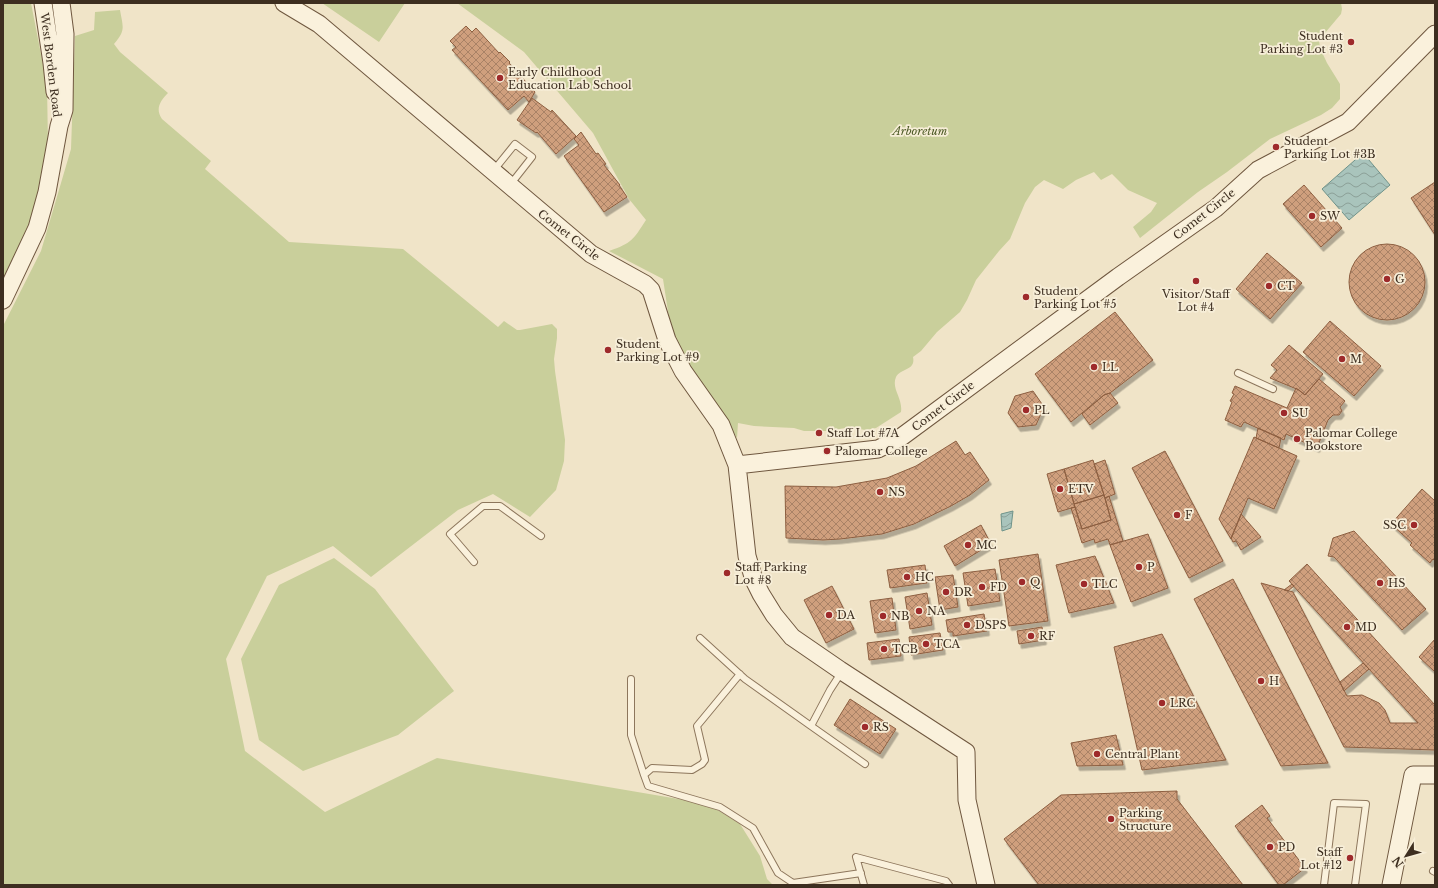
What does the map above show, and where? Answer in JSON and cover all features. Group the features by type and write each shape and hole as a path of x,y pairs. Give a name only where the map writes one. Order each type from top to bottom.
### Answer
{"street":[{"name":"West Borden Road","path":"43,3 59,126"},
{"name":"West Borden Road","path":"3,300 37,228 47,192 59,126 64,110 65,34 61,3"},
{"name":"Comet Circle","path":"284,3 319,24 492,172 591,254 645,284 651,290 667,340 683,371 721,424 737,465 878,449 900,438 1111,282 1216,208 1258,170 1348,122 1435,34"},
{"path":"737,465 747,556 754,580 774,615 792,637 966,752 967,800 986,885"},
{"path":"1390,885 1413,775 1435,775"}],"lane":[{"path":"492,172 515,144 532,157 509,186"},
{"path":"1238,373 1273,389"},
{"path":"474,562 450,534 483,506 500,506 541,536"},
{"path":"700,638 740,674 865,764"},
{"path":"811,726 842,671"},
{"path":"644,775 652,768 692,770 702,764 704,760 697,726 740,674"},
{"path":"631,679 631,735 648,786 720,807 753,828 778,873 793,883 861,873"},
{"path":"1324,885 1334,803 1366,804 1355,885"},
{"path":"864,885 856,857 946,881 949,885"}],"green space":[{"path":"3,3 31,3 47,85 48,145 34,216 3,281"},
{"path":"322,3 405,3 379,42"},
{"name":"Arboretum","path":"457,3 1341,3 1341,14 1319,40 1320,48 1327,63 1340,84 1340,99 1332,108 1321,115 1270,139 1198,192 1140,238 1133,227 1151,212 1157,203 1128,190 1112,174 1101,180 1094,172 1076,180 1063,189 1044,180 1035,187 1025,203 1010,239 976,280 960,312 937,332 921,351 913,357 912,365 896,377 895,386 900,402 901,412 876,428 865,430 850,427 829,431 804,431 794,428 754,426 738,423 737,438 715,403 692,372 675,339 669,318 663,279 609,251 623,246 631,240 646,220 629,199 593,133 524,52"},
{"path":"120,10 123,28 114,44 120,52 168,93 159,105 159,112 162,119 211,161 205,169 289,242 403,249 498,327 504,321 517,330 552,324 557,329 554,359 565,440 564,461 556,490 530,517 493,494 458,510 371,577 333,546 267,576 226,659 245,751 325,812 437,758 708,804 740,824 760,856 767,879 773,885 3,885 3,326 41,251 71,149 75,36 94,30 95,12"},
{"path":"334,558 375,589 454,691 398,735 303,771 259,740 241,659 279,585"}],"water":[{"path":"1363,153 1390,185 1349,220 1322,189"},
{"path":"1013,511 1011,528 1002,531 1001,514"}],"building":[{"name":"Early Childhood Education Lab School","path":"466,26 472,32 476,28 499,53 500,52 510,62 509,63 535,92 529,102 524,96 508,110 452,50 456,47 450,41"},
{"name":"Early Childhood Education Lab School","path":"532,98 551,112 552,110 576,136 556,154 537,132 536,133 517,120"},
{"path":"581,132 596,154 598,153 606,164 604,165 620,185 627,197 604,212 564,156 579,145 574,139"},
{"path":"1435,182 1435,235 1411,198"},
{"name":"SW","path":"1304,185 1342,228 1321,247 1283,204"},
{"name":"G","path":"1380,244 1394,244 1408,250 1419,261 1425,275 1425,289 1422,297 1414,309 1408,314 1394,320 1380,320 1366,314 1355,303 1349,289 1349,275 1355,261 1366,250"},
{"name":"CT","path":"1267,253 1302,283 1270,319 1236,289"},
{"name":"LL","path":"1115,312 1153,360 1110,393 1104,395 1071,422 1035,374"},
{"name":"M","path":"1330,321 1381,366 1354,396 1303,352"},
{"name":"SU","path":"1289,345 1323,374 1305,395 1299,390 1270,378 1277,370 1271,365"},
{"name":"SU","path":"1319,379 1345,401 1340,407 1342,411 1339,415 1333,415 1328,420 1317,448 1286,434 1284,440 1244,422 1241,427 1225,420 1232,402 1230,401 1234,394 1232,393 1235,386 1287,408 1296,388 1305,395"},
{"name":"PL","path":"1033,391 1044,407 1036,425 1018,427 1008,413 1015,396"},
{"name":"LL","path":"1110,393 1118,403 1090,425 1082,414 1104,395"},
{"name":"SU","path":"1258,428 1281,438 1279,448 1256,438"},
{"name":"SU","path":"1254,437 1297,456 1274,509 1248,498 1231,539 1219,519"},
{"name":"NS","path":"956,441 965,455 970,452 989,480 970,495 951,506 914,524 882,534 823,540 786,538 785,486 836,487 887,478 916,466"},
{"name":"F","path":"1165,451 1223,561 1189,578 1132,468"},
{"path":"1093,460 1104,495 1074,504 1064,469"},
{"name":"ETV","path":"1105,460 1115,494 1105,498 1094,464"},
{"name":"ETV","path":"1064,469 1075,507 1058,512 1047,474"},
{"name":"SSC","path":"1422,489 1435,501 1435,561 1433,559 1430,563 1410,545 1412,543 1391,524"},
{"path":"1104,495 1111,520 1082,529 1074,504"},
{"name":"P","path":"1109,496 1123,541 1110,545 1108,539 1095,543 1094,539 1082,543 1071,508 1075,507 1082,529 1111,520 1105,498"},
{"path":"1241,514 1261,537 1241,550 1236,541 1233,542 1231,538"},
{"name":"MC","path":"981,525 991,544 955,566 944,546"},
{"name":"HS","path":"1354,531 1426,609 1402,630 1334,557 1328,556 1333,538"},
{"name":"P","path":"1148,534 1168,588 1131,602 1110,545"},
{"name":"Q","path":"1038,554 1048,621 1009,626 999,560"},
{"name":"TLC","path":"1095,556 1114,603 1069,613 1056,565"},
{"name":"MD","path":"1307,564 1435,705 1435,750 1344,747 1261,583 1293,592 1347,696 1362,695 1379,703 1385,710 1390,723 1418,723 1289,581"},
{"name":"HC","path":"925,565 927,583 890,588 887,570"},
{"name":"FD","path":"995,569 1000,601 968,606 963,573"},
{"name":"DR","path":"953,575 958,607 940,610 935,577"},
{"name":"H","path":"1233,579 1328,763 1281,766 1194,599"},
{"path":"1292,584 1294,586 1288,591 1284,590"},
{"name":"DA","path":"832,586 854,629 826,643 804,600"},
{"name":"NA","path":"927,593 932,625 910,629 905,597"},
{"name":"NB","path":"892,598 896,630 875,633 870,601"},
{"name":"DSPS","path":"984,614 987,631 953,636 953,632 948,632 946,620"},
{"name":"RF","path":"1042,627 1044,640 1019,644 1017,631"},
{"name":"TCA","path":"940,633 943,650 911,655 909,637"},
{"name":"LRC","path":"1162,634 1226,760 1142,770 1114,647"},
{"name":"TCB","path":"899,639 901,656 869,660 867,643"},
{"path":"1435,639 1435,672 1419,657"},
{"name":"MD","path":"1363,663 1369,669 1344,691 1340,682"},
{"name":"RS","path":"850,699 896,729 880,754 834,725"},
{"name":"Central Plant","path":"1116,735 1123,765 1077,766 1071,743"},
{"name":"Parking Structure","path":"1177,791 1177,799 1243,885 1039,885 1004,839 1061,795"},
{"name":"PD","path":"1262,805 1270,816 1267,818 1305,868 1283,885 1279,885 1235,826"}],"place":[{"name":"Student Parking Lot #3","path":"1351,42"},
{"name":"Early Childhood Education Lab School","path":"500,78"},
{"name":"Student Parking Lot #3B","path":"1276,147"},
{"name":"SW","path":"1312,216"},
{"name":"G","path":"1387,279"},
{"name":"Visitor/Staff Lot #4","path":"1196,281"},
{"name":"CT","path":"1269,286"},
{"name":"Student Parking Lot #5","path":"1026,297"},
{"name":"Student Parking Lot #9","path":"608,350"},
{"name":"M","path":"1342,359"},
{"name":"LL","path":"1094,367"},
{"name":"PL","path":"1026,410"},
{"name":"SU","path":"1284,413"},
{"name":"Staff Lot #7A","path":"819,433"},
{"name":"Palomar College Bookstore","path":"1297,439"},
{"name":"Palomar College","path":"827,451"},
{"name":"ETV","path":"1060,489"},
{"name":"NS","path":"880,492"},
{"name":"F","path":"1177,515"},
{"name":"SSC","path":"1414,525"},
{"name":"MC","path":"968,545"},
{"name":"P","path":"1139,567"},
{"name":"Staff Parking Lot #8","path":"727,573"},
{"name":"HC","path":"907,577"},
{"name":"Q","path":"1022,582"},
{"name":"HS","path":"1380,583"},
{"name":"TLC","path":"1084,584"},
{"name":"FD","path":"982,587"},
{"name":"DR","path":"946,592"},
{"name":"NA","path":"919,611"},
{"name":"DA","path":"829,615"},
{"name":"NB","path":"883,616"},
{"name":"DSPS","path":"967,625"},
{"name":"MD","path":"1347,627"},
{"name":"RF","path":"1031,636"},
{"name":"TCA","path":"926,644"},
{"name":"TCB","path":"884,649"},
{"name":"H","path":"1261,681"},
{"name":"LRC","path":"1162,703"},
{"name":"RS","path":"865,727"},
{"name":"Central Plant","path":"1097,754"},
{"name":"Parking Structure","path":"1111,819"},
{"name":"PD","path":"1270,847"},
{"name":"Staff Lot #12","path":"1350,858"}]}
